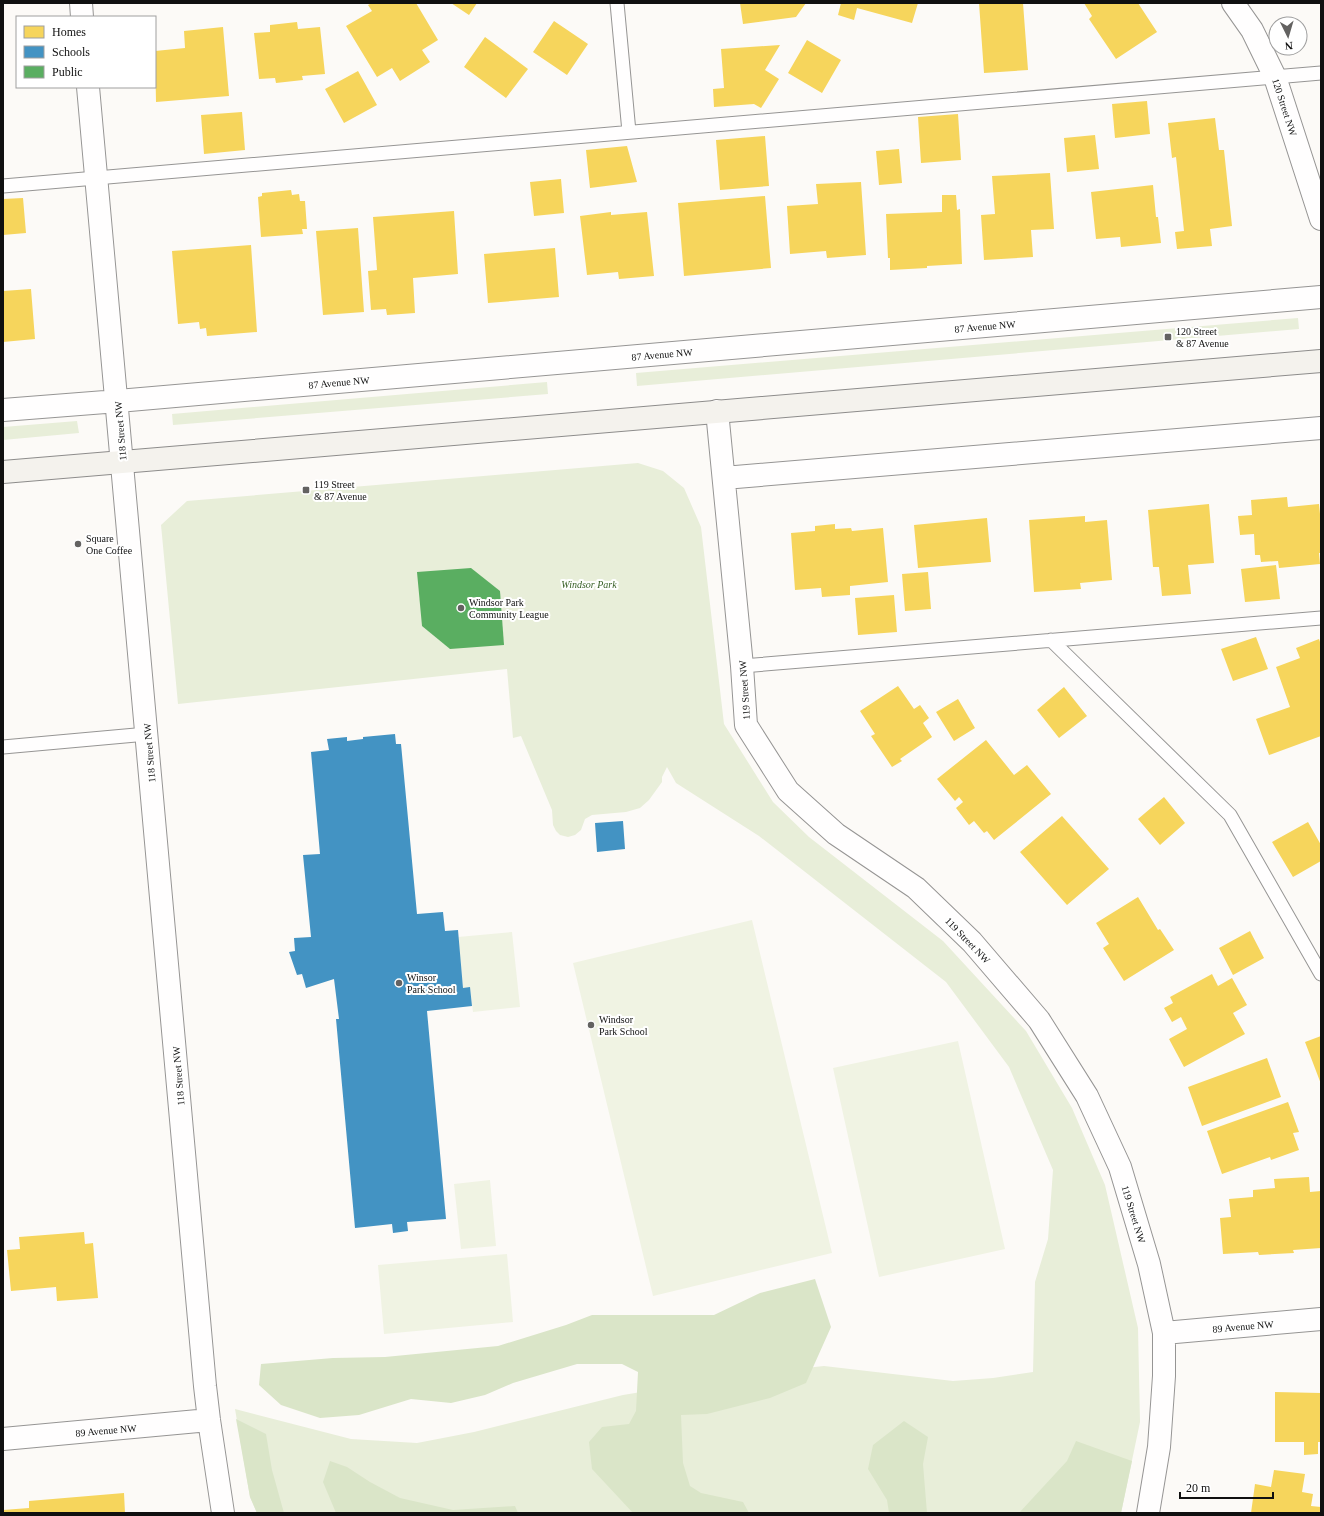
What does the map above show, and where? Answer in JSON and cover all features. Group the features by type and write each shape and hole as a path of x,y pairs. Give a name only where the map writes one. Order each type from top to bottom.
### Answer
{"main road":[{"path":"3,472 1321,361"}],"street":[{"path":"81,3 82,16"},
{"name":"120 Street NW","path":"1233,3 1252,30 1275,77 1321,219"},
{"name":"118 Street NW","path":"88,88 118,401 209,1420 223,1513"},
{"name":"87 Avenue NW","path":"3,410 1321,297"},
{"name":"119 Street NW","path":"717,411 742,666 746,725 788,791 836,834 916,888 972,942 1038,1020 1087,1096 1120,1167 1149,1264 1164,1333 1164,1376 1159,1447 1148,1513"},
{"path":"724,478 1321,428"},
{"name":"89 Avenue NW","path":"1164,1333 1321,1319"},
{"name":"89 Avenue NW","path":"3,1439 209,1420"}],"lane":[{"path":"617,3 629,132"},
{"path":"3,186 1321,73"},
{"path":"742,666 1321,618"},
{"path":"1051,640 1230,815 1321,974"},
{"path":"3,747 147,734"}],"green space":[{"path":"1298,318 1299,329 637,386 636,373"},
{"path":"547,382 548,394 173,425 172,414"},
{"path":"77,421 79,433 3,440 3,427"},
{"name":"Windsor Park","path":"638,463 663,471 684,488 701,527 724,724 773,802 809,837 943,941 1026,1031 1072,1108 1105,1185 1138,1328 1140,1422 1121,1513 257,1513 250,1497 235,1409 351,1439 417,1443 474,1432 623,1395 750,1374 824,1366 953,1381 993,1378 1033,1372 1035,1282 1048,1239 1053,1170 1009,1067 946,982 759,836 676,783 667,767 662,777 662,782 649,800 640,808 626,812 592,815 585,819 581,830 575,835 568,837 560,835 553,825 552,810 521,736 513,738 507,669 178,704 161,525 187,501"},
{"path":"752,920 832,1253 653,1296 573,963"},
{"path":"512,932 520,1007 473,1012 470,988 463,988 458,937"},
{"path":"958,1041 1005,1249 879,1277 833,1068"},
{"path":"490,1180 496,1246 461,1249 454,1184"},
{"path":"507,1254 513,1322 384,1334 378,1265"},
{"path":"815,1279 831,1327 806,1383 770,1398 707,1414 681,1415 683,1463 690,1486 701,1493 743,1502 749,1513 633,1513 592,1469 589,1442 602,1427 629,1424 636,1411 638,1372 622,1364 577,1364 513,1383 485,1395 451,1403 411,1399 359,1415 320,1418 281,1405 259,1385 261,1364 333,1358 385,1357 498,1346 566,1325 592,1315 714,1315 760,1293"},
{"path":"236,1419 266,1434 272,1470 284,1513 257,1513 250,1497"},
{"path":"904,1421 928,1437 923,1464 927,1513 889,1513 887,1500 868,1469 873,1445"},
{"path":"1076,1441 1132,1461 1121,1513 1019,1513 1067,1461"},
{"path":"330,1461 347,1467 370,1482 400,1498 453,1510 515,1506 518,1513 336,1513 323,1482"}],"building: Homes":[{"path":"372,3 416,3 438,40 422,50 430,62 400,81 392,68 377,77 346,26 372,11 368,5"},
{"path":"451,3 477,3 469,15"},
{"path":"740,3 806,3 796,17 743,24"},
{"path":"841,3 918,3 912,23 857,8 854,20 838,15"},
{"path":"979,3 1023,3 1028,70 984,73"},
{"path":"1084,3 1138,3 1157,32 1116,59 1089,19 1092,16"},
{"path":"554,21 588,44 567,75 533,52"},
{"path":"297,22 298,29 320,27 325,74 302,76 303,80 276,83 275,78 259,79 254,33 270,32 270,25"},
{"path":"223,27 229,96 156,102 156,51 185,48 184,31"},
{"path":"485,37 528,69 506,98 464,67"},
{"path":"807,40 841,60 822,93 788,73"},
{"path":"780,45 765,70 779,79 761,108 754,104 714,107 713,89 724,88 721,49"},
{"path":"358,71 377,105 344,123 325,89"},
{"path":"1147,101 1150,134 1115,138 1112,104"},
{"path":"242,112 245,150 204,154 201,115"},
{"path":"958,114 961,160 921,163 918,117"},
{"path":"1215,118 1219,150 1224,150 1232,226 1210,229 1212,246 1177,249 1175,232 1184,231 1176,157 1172,158 1168,123"},
{"path":"1095,135 1099,169 1067,172 1064,138"},
{"path":"765,136 769,186 720,190 716,140"},
{"path":"627,146 637,182 590,188 586,150"},
{"path":"899,149 902,183 879,185 876,151"},
{"path":"1050,173 1054,229 1031,230 1033,257 984,260 981,215 995,214 992,176"},
{"path":"561,179 564,213 534,216 530,182"},
{"path":"861,182 866,255 827,258 826,251 790,254 787,206 818,204 816,184"},
{"path":"1153,185 1156,217 1158,217 1161,243 1121,247 1120,237 1096,239 1091,192"},
{"path":"291,190 292,195 299,194 300,201 305,201 307,229 302,229 303,234 261,237 258,197 262,196 262,193"},
{"path":"942,195 956,195 957,210 960,209 962,264 890,270 886,214 942,212"},
{"path":"765,196 771,268 684,276 678,203"},
{"path":"23,198 26,233 3,235 3,199"},
{"path":"454,211 458,274 413,278 415,313 387,315 386,309 371,310 368,271 377,270 373,217"},
{"path":"611,212 611,215 647,212 654,276 619,279 618,272 587,275 580,216"},
{"path":"358,228 364,312 323,315 316,231"},
{"path":"251,245 257,332 207,336 206,328 200,329 199,322 178,324 172,251"},
{"path":"555,248 559,297 488,303 484,254"},
{"path":"31,289 35,339 3,342 3,291"},
{"path":"1287,497 1288,507 1319,504 1321,524 1321,553 1319,553 1320,564 1279,568 1278,561 1261,562 1260,555 1255,555 1254,534 1240,535 1238,516 1252,515 1251,500"},
{"path":"1209,504 1214,563 1188,565 1191,594 1162,596 1159,567 1153,567 1148,510"},
{"path":"1085,516 1085,522 1107,520 1112,580 1080,583 1081,589 1034,592 1029,520"},
{"path":"987,518 991,562 918,568 914,525"},
{"path":"835,524 835,529 851,528 852,531 883,528 888,582 850,586 850,595 822,597 821,588 795,590 791,533 815,531 815,526"},
{"path":"1276,565 1280,599 1245,602 1241,569"},
{"path":"928,572 931,609 905,611 902,574"},
{"path":"894,595 897,632 858,635 855,598"},
{"path":"1256,637 1268,669 1233,681 1221,649"},
{"path":"1319,639 1321,645 1321,736 1269,755 1256,719 1290,707 1276,667 1300,658 1296,648"},
{"path":"898,686 914,709 920,705 929,718 923,723 932,737 900,759 902,761 892,767 871,736 875,734 860,711"},
{"path":"1064,687 1087,716 1059,738 1037,710"},
{"path":"958,699 975,728 954,741 936,712"},
{"path":"986,740 1014,775 1027,765 1051,794 994,840 987,831 984,833 974,821 969,825 956,808 963,802 959,797 955,801 937,779"},
{"path":"1164,797 1185,823 1160,845 1138,819"},
{"path":"1062,816 1109,869 1067,905 1020,852"},
{"path":"1308,822 1321,845 1321,861 1293,877 1272,842"},
{"path":"1138,897 1158,930 1160,929 1174,950 1124,981 1103,948 1109,944 1096,923"},
{"path":"1250,931 1264,958 1233,975 1219,948"},
{"path":"1212,974 1218,986 1232,978 1247,1005 1233,1013 1245,1034 1184,1067 1169,1039 1187,1029 1181,1017 1172,1022 1164,1008 1173,1003 1170,997"},
{"path":"1321,1036 1321,1084 1305,1042"},
{"path":"1267,1058 1281,1097 1202,1126 1188,1087"},
{"path":"1288,1102 1299,1132 1293,1133 1299,1150 1271,1160 1270,1157 1222,1174 1207,1131"},
{"path":"1309,1177 1310,1192 1321,1191 1321,1248 1293,1250 1294,1253 1259,1255 1258,1252 1223,1254 1220,1218 1231,1217 1229,1199 1253,1197 1253,1190 1275,1188 1274,1179"},
{"path":"84,1232 85,1244 93,1243 98,1298 57,1301 56,1287 11,1291 7,1250 20,1249 19,1237"},
{"path":"1275,1392 1321,1393 1321,1442 1318,1442 1318,1454 1304,1455 1304,1442 1275,1442"},
{"path":"1274,1470 1305,1474 1302,1492 1313,1494 1311,1506 1321,1507 1321,1513 1251,1513 1255,1484 1271,1487"},
{"path":"124,1493 125,1513 3,1513 3,1510 29,1508 29,1501"}],"building: Schools":[{"name":"Winsor Park School","path":"395,734 396,744 401,744 417,914 443,912 445,931 458,930 463,988 470,987 472,1006 427,1011 446,1219 407,1222 408,1231 393,1233 392,1224 355,1228 336,1019 339,1019 334,979 306,988 302,974 297,975 289,952 295,951 294,938 311,937 303,855 320,854 311,752 329,750 327,739 347,737 347,741 363,739 363,737"},
{"path":"623,821 625,849 597,852 595,823"}],"building: Public":[{"name":"Windsor Park Community League","path":"471,568 500,591 504,645 450,649 422,626 417,572"}],"place":[{"name":"120 Street & 87 Avenue","path":"1168,337"},
{"name":"119 Street & 87 Avenue","path":"306,490"},
{"name":"Square One Coffee","path":"78,544"},
{"name":"Windsor Park Community League","path":"461,608"},
{"name":"Winsor Park School","path":"399,983"},
{"name":"Windsor Park School","path":"591,1025"}]}
